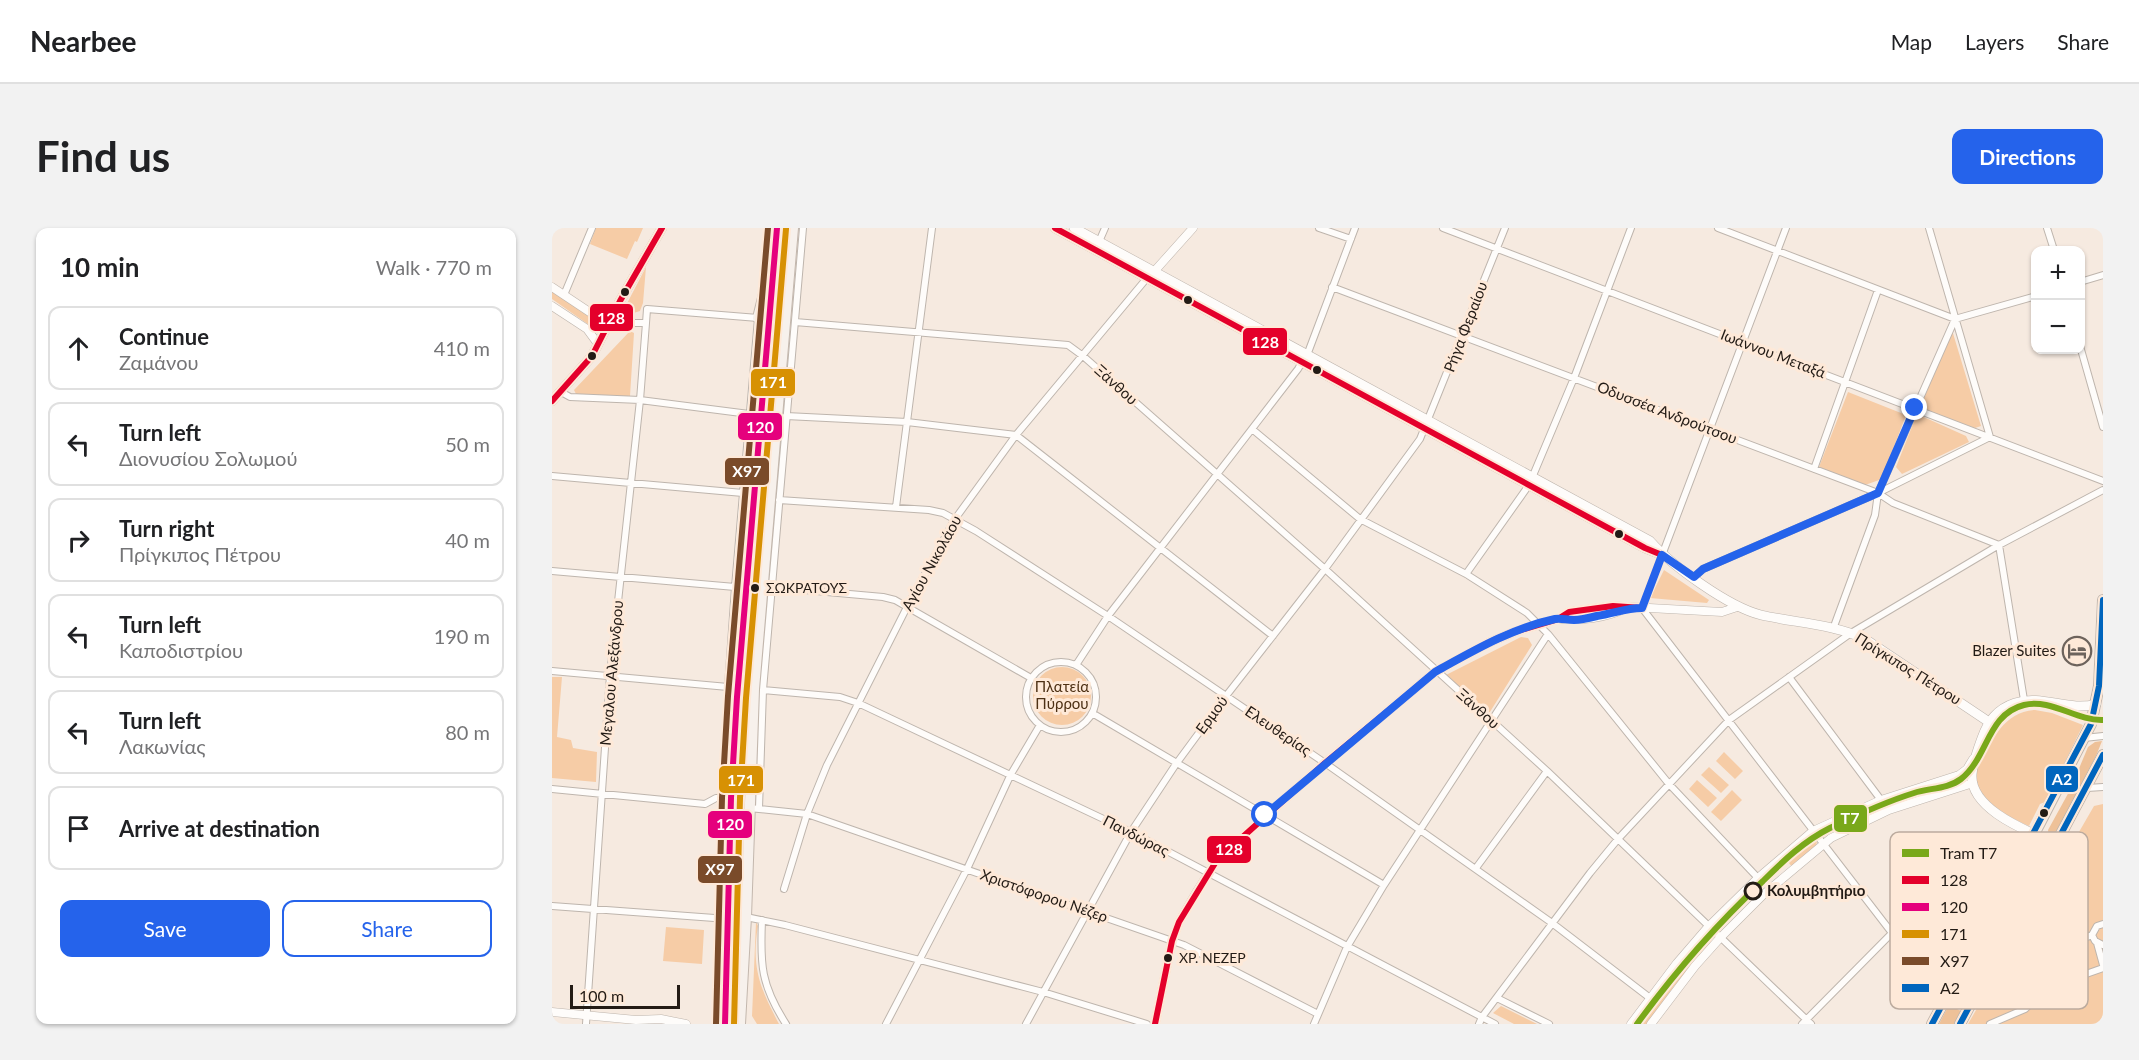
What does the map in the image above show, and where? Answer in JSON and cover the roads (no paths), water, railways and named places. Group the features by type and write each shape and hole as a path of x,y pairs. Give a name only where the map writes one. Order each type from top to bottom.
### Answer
{"highway":[{"path":"2035,832 2091,724 2099,686 2103,600"},
{"path":"2063,832 2103,755"},
{"path":"1932,1024 1941,1009"},
{"path":"1960,1024 1968,1009"}],"main road":[{"path":"552,401 592,356 662,228"},
{"path":"725,1024 731,798 737,697 777,228"},
{"path":"740,1024 754,808 754,689 793,228"},
{"name":"Πρίγκιπος Πέτρου","path":"1055,228 1097,246 1531,482 1650,541 1662,555 1737,607 1759,614 1851,633 1872,643 1989,722"},
{"name":"Πρίγκιπος Πέτρου","path":"1076,228 1097,246"},
{"path":"758,318 775,250"},
{"path":"732,635 743,622"},
{"path":"2030,832 1993,811 1982,799 1973,783 1972,774 1978,750 1989,722 2006,706 2024,700 2043,700 2079,706 2096,704"},
{"path":"741,1009 750,1024"}],"street":[{"path":"564,295 592,228"},
{"path":"754,808 803,228"},
{"path":"896,507 932,228"},
{"path":"1097,246 1105,228"},
{"path":"1151,275 1193,228"},
{"path":"1319,228 1351,239"},
{"path":"1076,665 1108,616 1304,358 1355,228"},
{"name":"Ιωάννου Μεταξά","path":"1443,228 2103,481"},
{"name":"Ρήγα Φεραίου","path":"1427,425 1505,228"},
{"path":"1466,574 1531,482 1574,378 1631,228"},
{"path":"1718,228 1955,319 2031,297"},
{"path":"1642,608 1786,228"},
{"path":"1694,577 1703,569 1878,493 1990,437 1929,228"},
{"path":"2047,228 2053,246"},
{"name":"Αγίου Νικολάου","path":"784,889 807,814 827,765 907,606 955,519 1016,435 1151,275"},
{"path":"2085,280 2103,275"},
{"path":"552,287 600,319 609,322 646,323 647,309 758,318 728,687"},
{"name":"Οδυσσέα Ανδρούτσου","path":"1332,287 1878,493 1893,503 1999,545"},
{"path":"1814,469 1878,290"},
{"path":"552,306 587,329 598,344"},
{"path":"1833,629 1875,515 1878,493 1955,319"},
{"name":"Ξάνθου","path":"795,322 1068,345 1325,569 1435,672 1547,771 1806,1022"},
{"name":"Μεγαλου Αλεξάνδρου","path":"585,1024 610,675 632,482 646,323"},
{"path":"2082,354 2103,427"},
{"path":"561,393 570,397 640,400 749,414"},
{"path":"786,416 907,422 1016,435 1273,636"},
{"name":"Ερμού","path":"1026,1024 1131,832 1176,764 1325,569 1427,425"},
{"path":"1252,429 1360,519 1466,574 1527,613 1548,634 1670,784 1758,878"},
{"path":"552,476 742,493"},
{"path":"1480,1021 1552,923 1618,839 1729,720 1851,633 1999,545 2103,490"},
{"name":"Ελευθερίας","path":"779,500 929,510 943,513 976,531 1108,616 1326,763 1552,923 1650,998"},
{"path":"1999,545 2024,700"},
{"path":"552,571 735,587"},
{"path":"771,587 883,597 907,606 1031,678"},
{"path":"1155,1024 1172,941 1179,922 1217,860 1265,815 1435,672 1488,643 1537,624 1558,619 1573,620 1616,613 1627,608 1722,612 1737,607"},
{"path":"1642,608 1890,930"},
{"path":"1314,1024 1347,947 1384,885 1548,634"},
{"path":"1064,662 1076,665 1092,681 1096,691 1096,703 1092,713 1084,723 1068,730 1051,730 1040,725 1031,715 1026,703 1031,678 1051,663 1064,662"},
{"path":"552,671 728,687 737,697"},
{"path":"1789,677 1881,800"},
{"name":"Πανδώρας","path":"763,690 840,697 858,703 1131,832 1480,1021 1495,1024"},
{"path":"1092,713 1384,885"},
{"path":"886,1024 967,869 1011,774 1040,725"},
{"path":"2084,738 2103,736"},
{"path":"1631,1024 1708,927 1758,878 1813,831 1881,800 1959,775 1967,769 1978,750"},
{"path":"1476,868 1547,771"},
{"path":"1651,1024 1695,966 1720,938 1764,894 1824,845 1846,830 1889,810 1973,783"},
{"path":"2087,788 2103,787"},
{"path":"552,789 705,804 716,798 731,798"},
{"name":"Χριστόφορου Νέζερ","path":"754,808 807,814 1184,945 1318,1014"},
{"path":"552,906 728,919"},
{"path":"746,917 1043,992 1147,1024"},
{"path":"762,920 760,949 762,971 772,999 786,1024"},
{"path":"2088,937 2092,935 2097,926 2103,924"},
{"path":"1806,1022 1890,935"},
{"path":"2088,973 2103,967 2100,944 2092,935"},
{"path":"1497,998 1548,1024"},
{"path":"1990,1024 2025,1009"},
{"path":"552,1012 636,1020 661,1019 686,1024"},
{"path":"636,1020 645,1024"}],"tram line":[{"name":"Τ7","path":"1637,1024 1712,932 1778,866 1811,839 1882,805 1914,793 1950,785 1961,779 1977,760 2002,717 2024,705 2044,705 2083,717 2103,720"}],"place":[{"name":"ΣΩΚΡΑΤΟΥΣ","path":"755,588"},
{"name":"Blazer Suites","path":"2077,651"},
{"name":"Κολυμβητήριο","path":"1753,891"},
{"name":"ΧΡ. ΝΕΖΕΡ","path":"1168,958"}],"park label":[{"name":"Πλατεία Πύρρου","path":"1062,696"}]}
